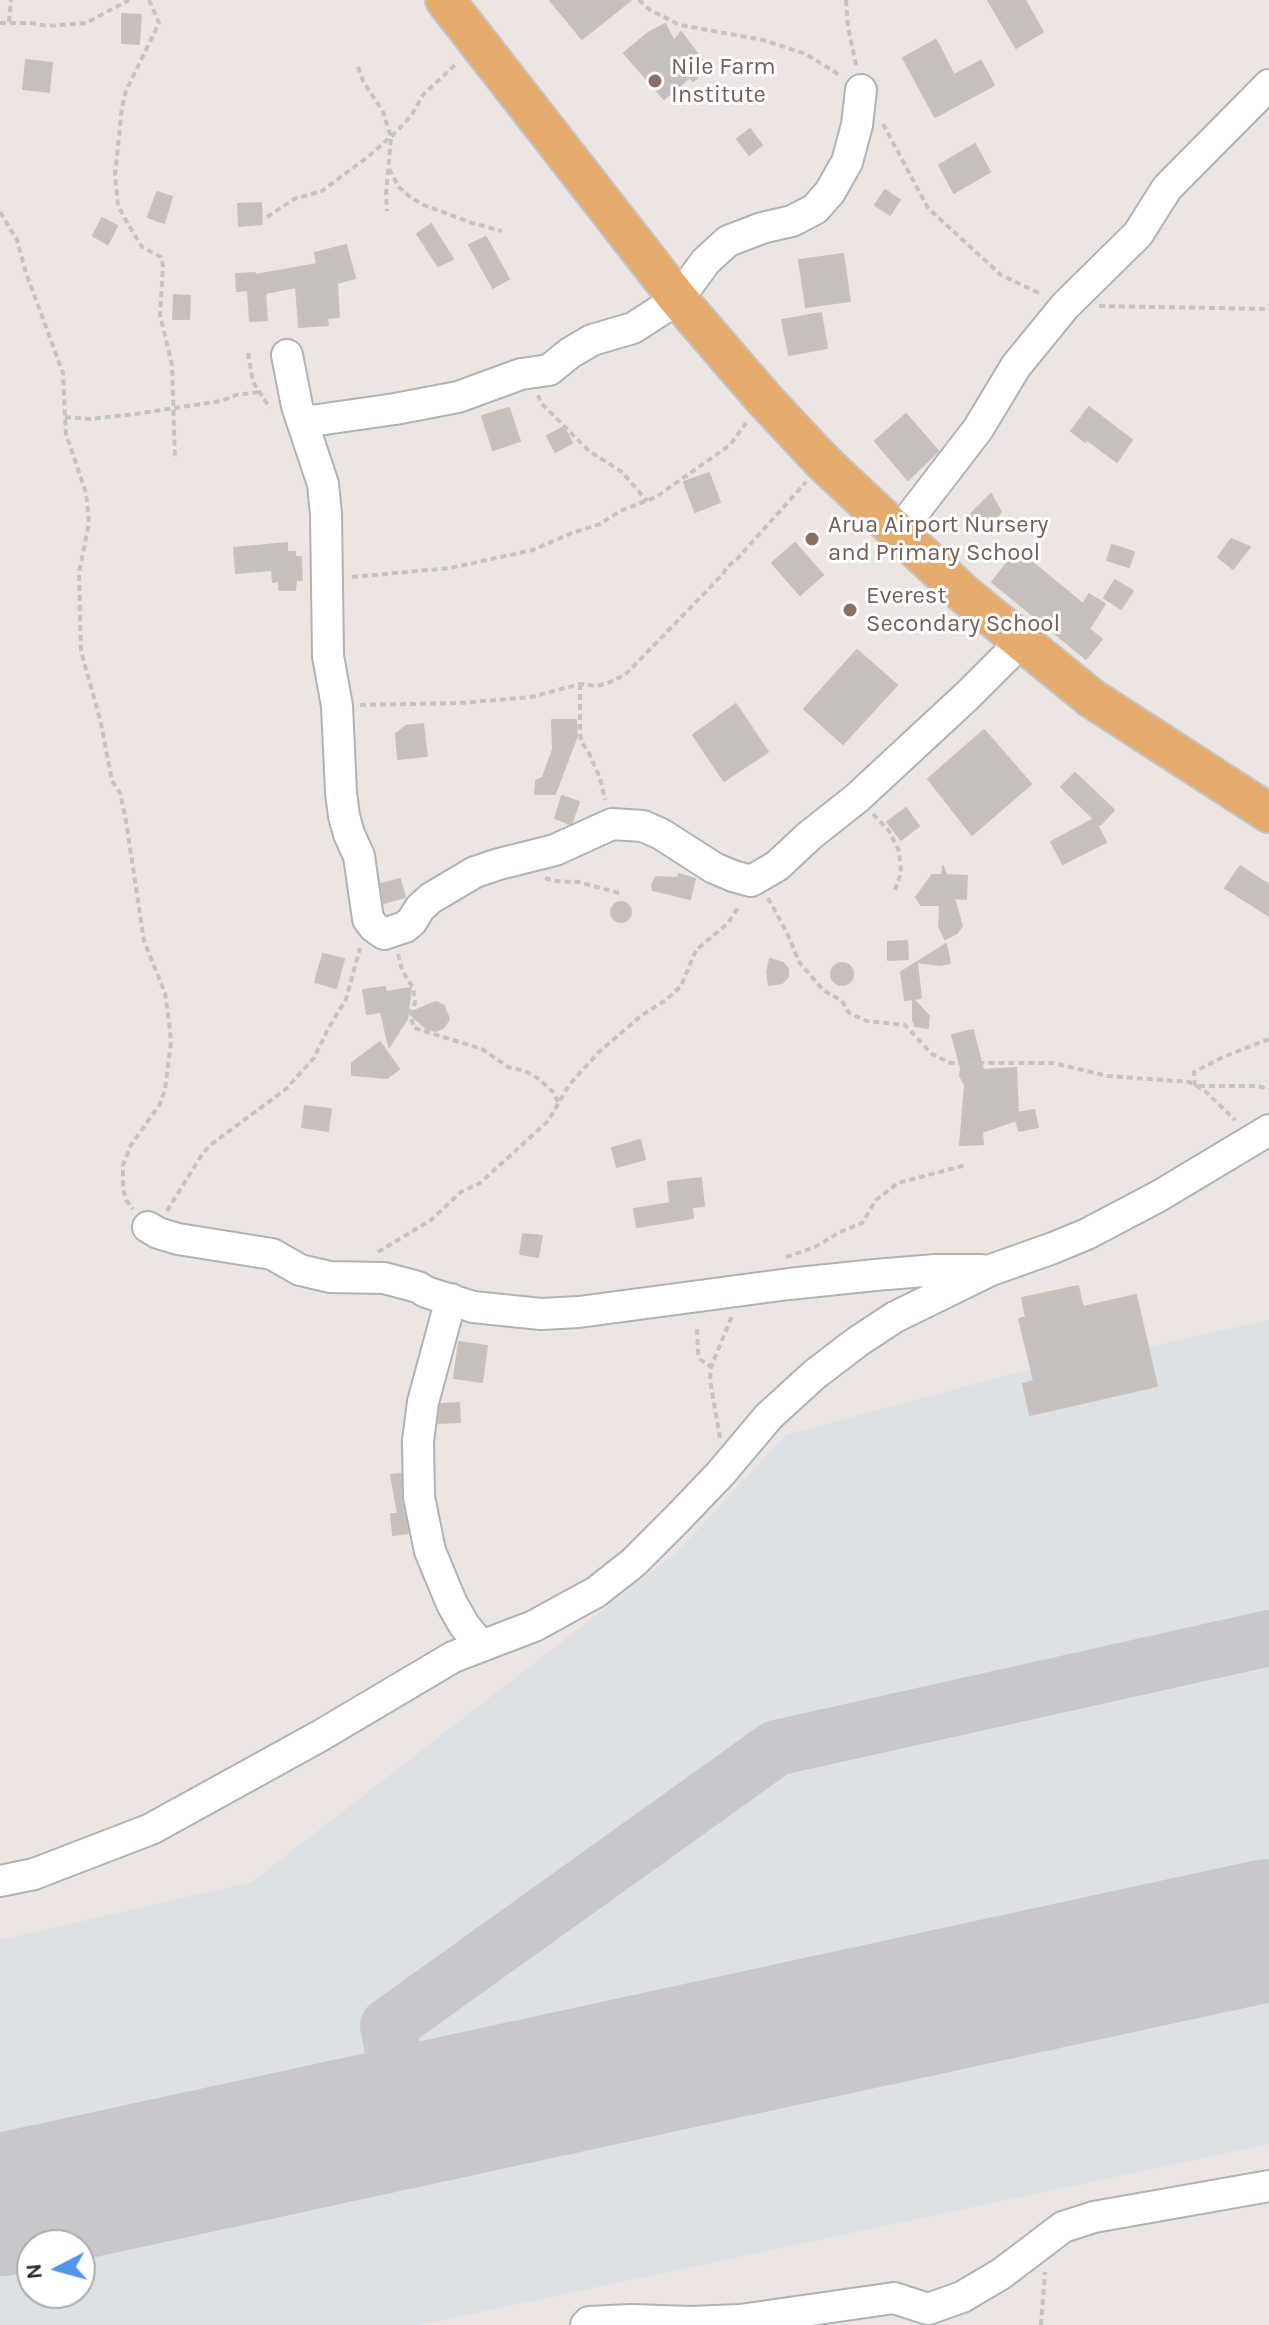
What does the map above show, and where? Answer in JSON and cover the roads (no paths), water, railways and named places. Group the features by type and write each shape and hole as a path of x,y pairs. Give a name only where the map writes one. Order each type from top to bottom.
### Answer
{"main road":[{"path":"445,0 678,299 824,463 965,595 1091,698 1269,813"}],"street":[{"path":"898,533 978,429 1016,366 1065,306 1138,234 1167,188 1269,85"},
{"path":"304,422 449,399 521,374 549,370 592,340 633,328 678,299 706,261 728,241 792,221 815,209 830,192 847,162 857,125 861,90"},
{"path":"287,355 297,406 323,484 328,656 337,706 342,805 381,925 412,921 420,908 475,872 555,850 612,824 643,826 714,868 733,876 756,878 777,866 857,798 1021,642"},
{"path":"0,1881 34,1874 151,1829 318,1737 453,1657 534,1626 596,1592 633,1563 721,1473 769,1416 814,1375 857,1342 895,1317 991,1270 1087,1234 1159,1196 1257,1137"},
{"path":"148,1227 178,1239 272,1254 300,1270 330,1277 384,1278 473,1307 541,1314 890,1274 991,1270"},
{"path":"451,1299 423,1402 418,1441 419,1497 430,1551 452,1604 481,1646"},
{"path":"586,2325 589,2322 631,2320 740,2320 894,2298 928,2309 962,2297 1001,2274 1063,2227 1094,2217 1269,2186"}],"place":[{"name":"Nile Farm Institute","path":"655,81"},
{"name":"Arua Airport Nursery and Primary School","path":"812,539"},
{"name":"Everest Secondary School","path":"850,610"}]}
